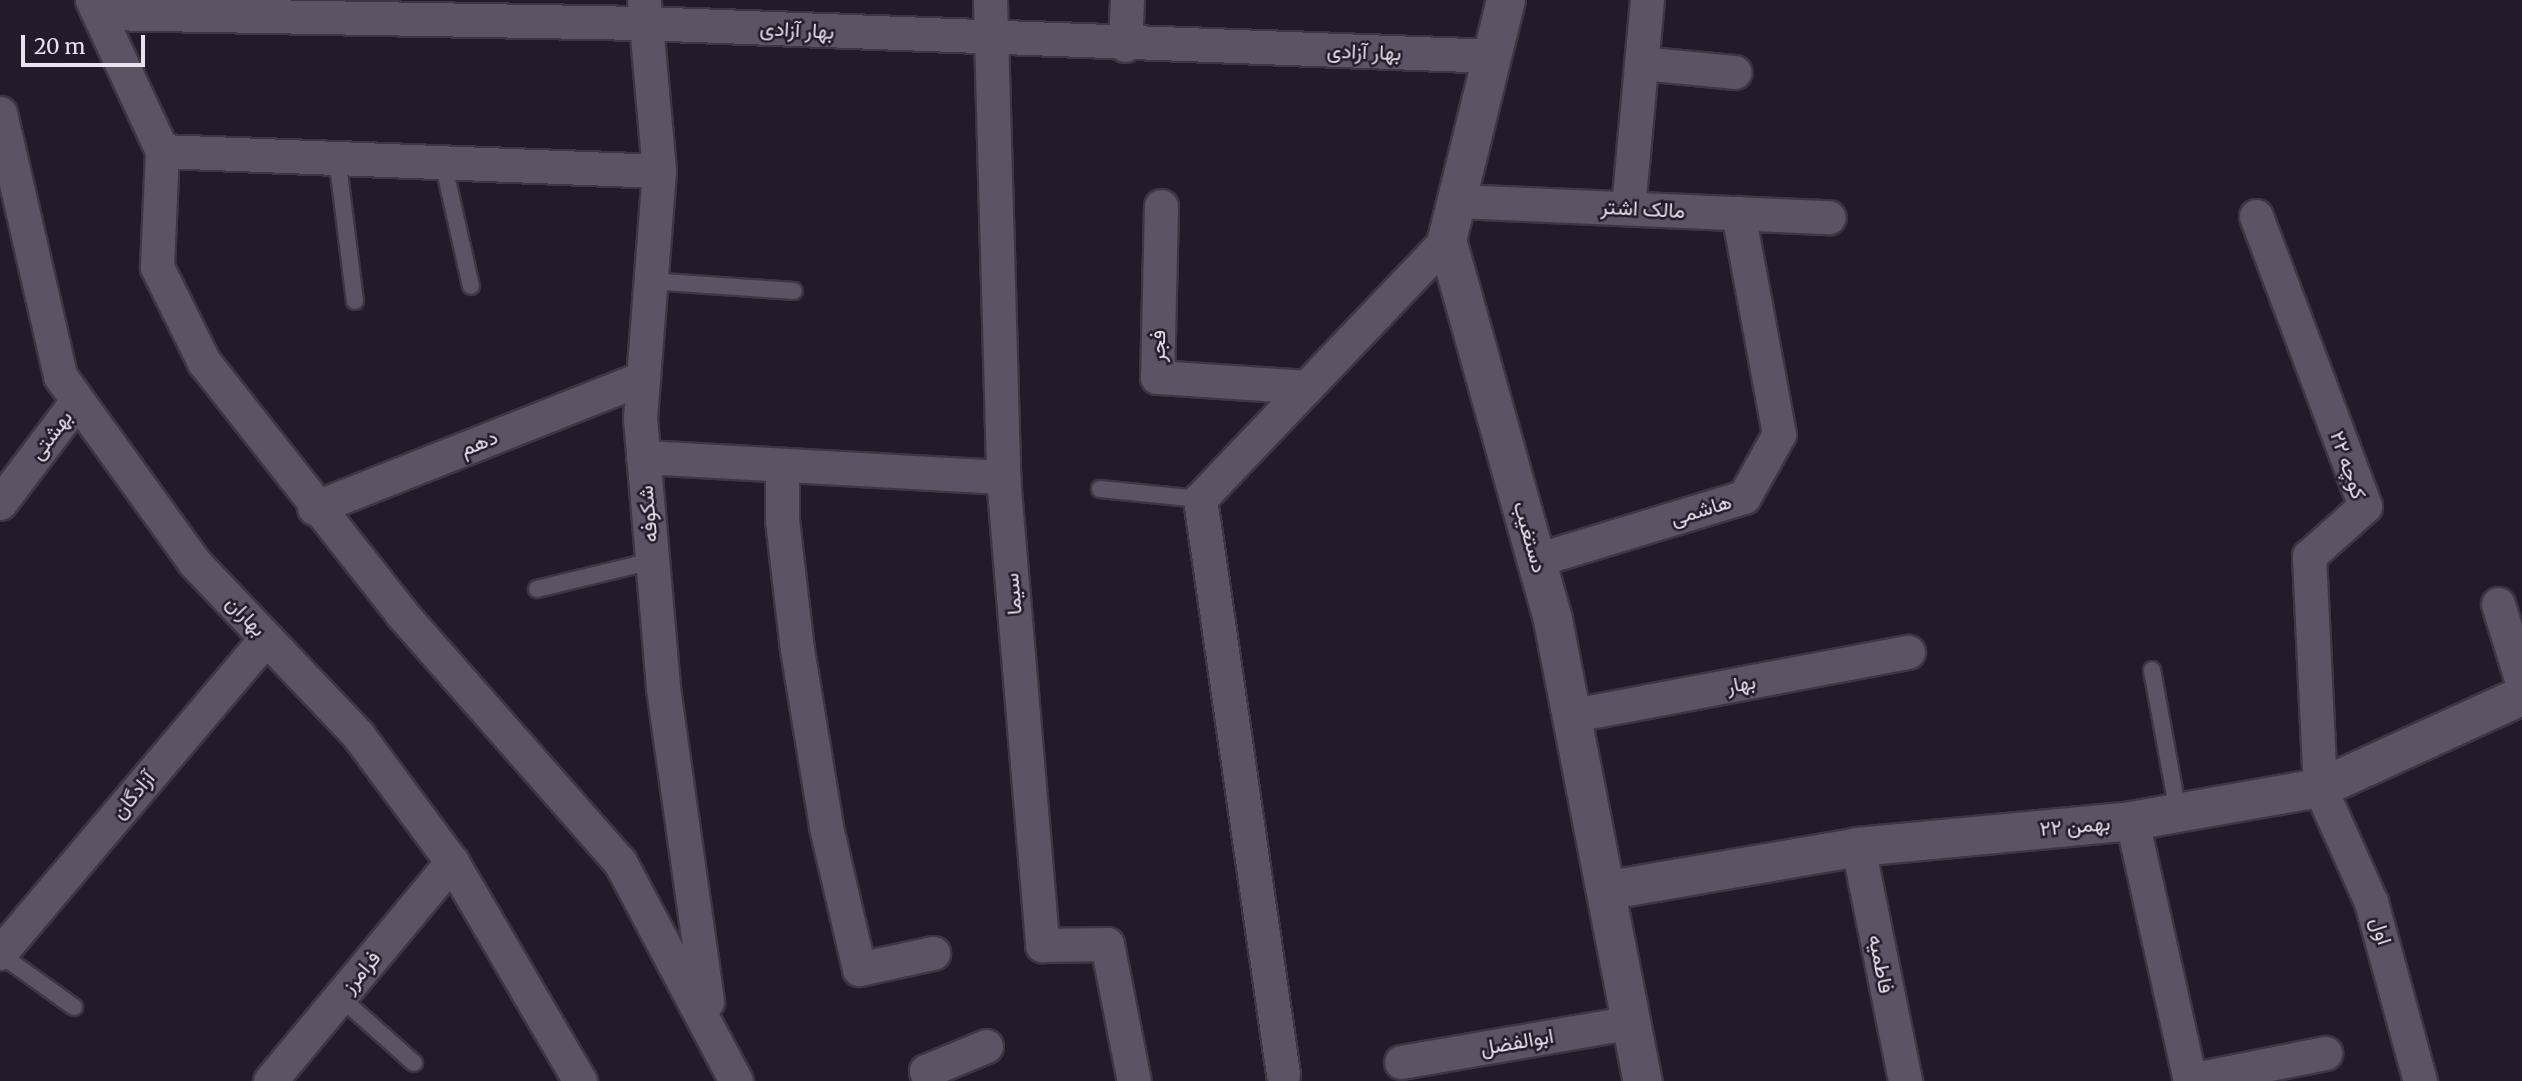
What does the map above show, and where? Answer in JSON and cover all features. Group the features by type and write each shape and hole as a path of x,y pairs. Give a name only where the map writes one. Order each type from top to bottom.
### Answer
{"street":[{"name":"سیما","path":"990,0 1003,477 1042,945 1107,944 1134,1081"},
{"path":"1125,45 1127,0"},
{"name":"دستغیب","path":"1506,0 1447,240 1536,560 1574,715 1610,890 1643,1081"},
{"path":"1628,208 1647,0"},
{"name":"بهار آزادی","path":"97,7 644,11 989,39 1493,56"},
{"path":"97,7 162,151 157,267 204,362 314,508 620,862 710,1026 736,1081"},
{"name":"شکوفه","path":"644,11 659,171 643,378 643,457 663,688 710,1026"},
{"path":"1641,63 1735,72"},
{"name":"بهاران","path":"0,113 60,376 195,563 358,735 453,862 580,1081"},
{"path":"162,151 659,171"},
{"name":"مالک اشتر","path":"1457,201 1829,217"},
{"name":"فجر","path":"1161,206 1157,377 1307,387"},
{"name":"هاشمی","path":"1536,560 1744,497 1779,434 1738,213"},
{"name":"کوچه ۲۲","path":"2256,216 2365,506 2309,556 2320,788"},
{"path":"1283,1074 1200,499 1447,240"},
{"name":"دهم","path":"314,508 643,378"},
{"name":"بهشتی","path":"0,503 77,401"},
{"path":"643,457 1003,477"},
{"path":"782,465 782,520 797,649 826,827 859,969 933,953"},
{"path":"2498,604 2522,682"},
{"name":"آزادگان","path":"0,953 267,638"},
{"name":"بهار","path":"1574,715 1908,652"},
{"name":"۲۲ بهمن","path":"1610,890 1858,847 2132,821 2320,788 2522,695"},
{"name":"اول","path":"2320,788 2371,902 2420,1081"},
{"path":"2132,821 2190,1081 2325,1053"},
{"name":"فاطمیه","path":"1858,847 1905,1081"},
{"name":"فرامرز","path":"270,1081 453,862"},
{"name":"ابوالفضل","path":"1401,1062 1633,1021"},
{"path":"930,1081 926,1071 986,1046"}],"lane":[{"path":"337,157 355,302"},
{"path":"443,162 471,286"},
{"path":"650,281 794,291"},
{"path":"1100,489 1200,499"},
{"path":"537,589 652,561"},
{"path":"2152,670 2178,812"},
{"path":"0,953 74,1007"},
{"path":"340,997 414,1063"}]}
